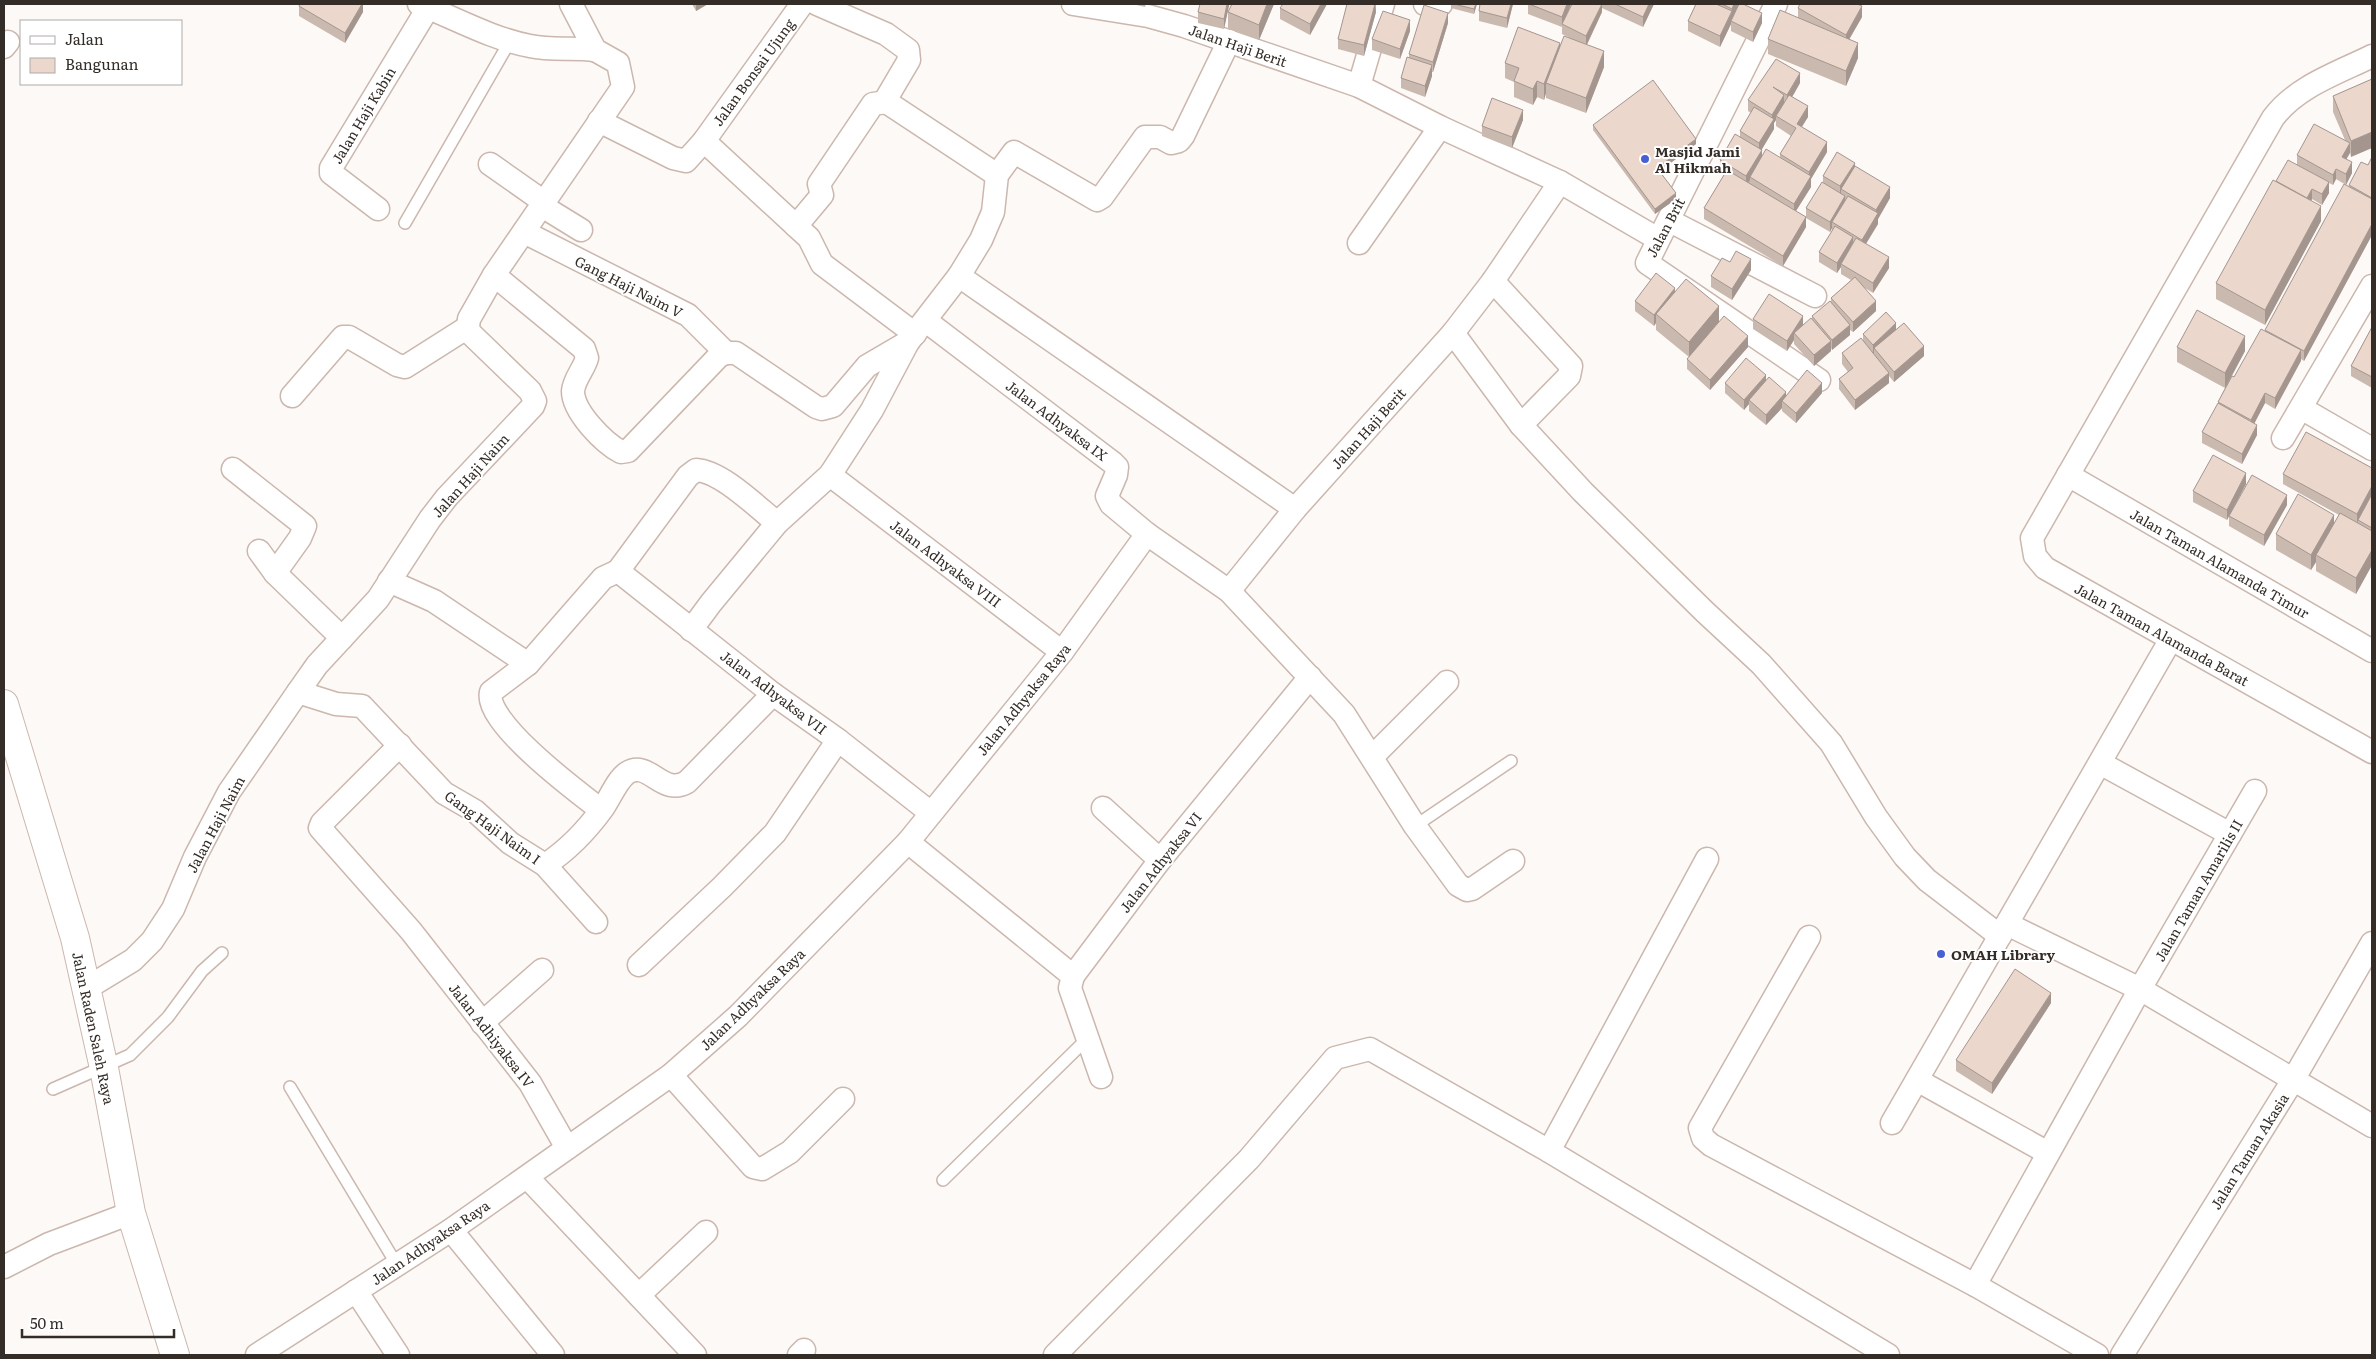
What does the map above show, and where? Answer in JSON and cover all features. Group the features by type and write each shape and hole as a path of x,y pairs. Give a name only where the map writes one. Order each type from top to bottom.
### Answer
{"main road":[{"name":"Jalan Raden Saleh Raya","path":"4,704 75,938 104,1068 131,1213 175,1355"}],"street":[{"path":"571,4 596,50"},
{"name":"Jalan Bonsai Ujung","path":"599,121 674,158 686,160 704,140 802,4"},
{"path":"817,4 886,34 908,50 909,60 886,99 887,102"},
{"name":"Jalan Haji Berit","path":"1073,4 1150,10 1229,41 1359,86 1440,127 1664,230 1815,296"},
{"path":"1359,86 1383,4"},
{"path":"1426,4 1438,6 1441,4"},
{"name":"Jalan Brit","path":"1776,4 1664,230 1647,260 1648,265 1819,380"},
{"path":"292,396 343,337 349,337 397,365 405,367 468,327 469,320 494,275 623,87 618,63 596,50 577,47 544,49 510,41 423,6"},
{"name":"Jalan Haji Kabin","path":"378,209 331,173 331,168 423,6"},
{"path":"691,630 711,602 777,523 830,475 872,410 916,332 959,276 981,240 993,212 996,175 1014,152 1097,200 1102,197 1145,137 1160,137 1171,143 1179,141 1229,41"},
{"name":"Jalan Taman Alamanda Barat","path":"2372,56 2294,95 2283,104 2273,118 2032,538 2035,556 2044,568 2372,752"},
{"path":"796,226 822,195 819,184 873,104 887,102 996,175"},
{"path":"1359,243 1440,127"},
{"path":"704,140 809,238 822,264 916,332"},
{"path":"490,164 581,230"},
{"name":"Jalan Haji Berit","path":"1229,591 1295,509 1453,333 1493,281 1560,182"},
{"name":"Gang Haji Naim V","path":"524,232 688,315 726,352"},
{"path":"494,275 584,350 588,358 575,382 573,392 576,401 592,429 621,452 628,451 719,356 726,352 736,353 816,407 827,409 833,406 867,366 916,332"},
{"path":"959,276 1295,509"},
{"path":"1493,281 1571,366 1569,376 1521,425"},
{"path":"2284,438 2372,286"},
{"name":"Jalan Haji Naim","path":"87,988 132,960 152,941 173,909 195,857 229,792 317,665 378,599 447,497 533,406 535,401 530,391 470,334 468,327"},
{"name":"Jalan Adhyaksa IX","path":"916,332 1113,463 1117,467 1116,475 1107,496 1111,504 1147,534"},
{"path":"1453,333 1521,425 1590,498 1705,612 1761,664 1831,743 1876,817 1905,858 1927,880 2004,930 2140,989 2372,1126"},
{"path":"2301,408 2372,449"},
{"path":"234,469 305,526 300,538 275,573"},
{"path":"601,810 556,776 504,726 490,695 494,689 528,664 603,578 618,571 688,476 696,470 704,471 726,484 777,523"},
{"name":"Jalan Adhyaksa VIII","path":"830,475 1062,652"},
{"name":"Jalan Taman Alamanda Timur","path":"2068,475 2372,651"},
{"path":"1147,534 1229,591 1344,714 1415,826 1458,885 1467,890 1472,889 1513,861"},
{"name":"Jalan Adhyaksa Raya","path":"258,1355 450,1230 526,1178 671,1075 738,1016 908,842 1062,652 1147,534"},
{"path":"259,551 275,573 342,638"},
{"name":"Jalan Adhyaksa VII","path":"618,571 773,694 838,740 931,813"},
{"path":"389,581 434,600 528,664"},
{"path":"1892,1123 2171,639"},
{"name":"Jalan Adhyaksa VI","path":"1073,976 1160,860 1310,677"},
{"path":"1372,756 1447,682"},
{"name":"Gang Haji Naim I","path":"298,692 336,704 362,706 444,792 475,812 510,843 545,865 596,922"},
{"path":"545,865 560,855 601,810 625,774 632,770 652,774 665,785 680,786 687,782 773,694"},
{"path":"639,965 722,888 776,833 838,740"},
{"name":"Jalan Adhiyaksa IV","path":"400,745 322,823 320,828 411,932 530,1082 567,1148"},
{"path":"2100,763 2230,834"},
{"name":"Jalan Taman Amarilis II","path":"1975,1285 2140,989 2255,791"},
{"path":"1103,808 1160,860"},
{"path":"908,842 1073,976 1070,988 1101,1077"},
{"path":"1549,1151 1707,859"},
{"path":"1809,937 1700,1128 1702,1138 1711,1145 1975,1285 2097,1355"},
{"name":"Jalan Taman Akasia","path":"2122,1355 2293,1080 2372,943"},
{"path":"482,1023 542,970"},
{"path":"1055,1355 1249,1159 1335,1058 1370,1050 1549,1151 1888,1355"},
{"path":"671,1075 753,1166 762,1169 790,1152 843,1099"},
{"path":"1917,1080 2048,1153"},
{"path":"526,1178 695,1355"},
{"path":"4,1267 49,1244 131,1213"},
{"path":"450,1230 553,1355"},
{"path":"639,1295 706,1232"},
{"path":"356,1291 398,1355"}],"lane":[{"path":"405,223 510,41"},
{"path":"1415,826 1511,761"},
{"path":"53,1089 130,1055 168,1017 202,971 222,953"},
{"path":"943,1180 1088,1038"},
{"path":"290,1087 397,1265"}],"building":[{"path":"300,4 362,4 345,33 299,6"},
{"path":"1200,4 1227,4 1224,19 1198,12"},
{"path":"1232,4 1267,4 1259,25 1228,12"},
{"path":"1283,4 1321,4 1310,24 1280,8"},
{"path":"1347,4 1375,4 1364,45 1338,39"},
{"path":"1454,4 1476,4 1474,9"},
{"path":"1480,4 1511,4 1507,18 1479,11"},
{"path":"1529,4 1567,4 1562,17"},
{"path":"1572,4 1602,4 1586,36 1562,24"},
{"path":"1615,4 1649,4 1643,17"},
{"path":"1696,4 1716,4 1732,11 1720,36 1688,21"},
{"path":"1722,4 1734,4 1732,9"},
{"path":"1739,4 1762,13 1753,32 1731,21"},
{"path":"1800,4 1857,4 1862,6 1846,35 1798,8"},
{"path":"1424,5 1448,13 1433,62 1409,54"},
{"path":"1780,10 1858,43 1846,71 1768,39"},
{"path":"1383,11 1410,20 1400,49 1372,39"},
{"path":"1518,27 1560,43 1544,84 1537,81 1533,89 1514,81 1519,68 1505,63"},
{"path":"1564,36 1604,51 1586,98 1546,83"},
{"path":"1407,57 1432,65 1425,86 1401,78"},
{"path":"1776,59 1800,73 1787,95 1773,87 1784,95 1772,115 1748,100"},
{"path":"2372,79 2372,132 2351,141 2333,96"},
{"name":"Masjid Jami Al Hikmah","path":"1653,80 1696,139 1657,168 1676,193 1655,209 1593,125"},
{"path":"1789,95 1808,106 1797,124 1827,142 1809,172 1780,154 1796,128 1776,116"},
{"path":"1492,98 1523,110 1512,137 1482,126"},
{"path":"1754,107 1774,119 1759,143 1740,131"},
{"path":"2314,124 2350,143 2342,157 2352,162 2346,174 2336,169 2333,175 2297,155"},
{"path":"1735,134 1762,150 1746,176 1720,160"},
{"path":"1766,149 1811,176 1794,204 1750,177"},
{"path":"1837,152 1855,163 1840,186 1823,176"},
{"path":"2372,157 2372,198 2349,185 2361,162 2368,165"},
{"path":"2288,160 2329,182 2322,194 2312,189 2307,198 2276,181"},
{"path":"1855,166 1890,187 1876,210 1841,189"},
{"path":"1727,170 1806,217 1783,256 1704,208"},
{"path":"2273,180 2321,206 2265,310 2216,283"},
{"path":"1822,182 1845,196 1830,222 1806,208"},
{"path":"2344,184 2372,199 2372,224 2304,351 2265,330"},
{"path":"1848,196 1878,213 1862,240 1832,222"},
{"path":"1835,226 1853,237 1837,263 1819,252"},
{"path":"1856,238 1889,257 1873,283 1841,264"},
{"path":"1736,251 1751,259 1732,289 1711,276 1722,258 1730,262"},
{"path":"1656,273 1675,288 1654,315 1635,301"},
{"path":"1855,277 1876,301 1853,322 1831,298"},
{"path":"1686,279 1719,306 1689,342 1656,314"},
{"path":"1769,294 1803,316 1787,341 1753,319"},
{"path":"1830,301 1850,325 1832,340 1812,316"},
{"path":"2197,310 2245,336 2225,373 2177,347"},
{"path":"1886,312 1896,323 1873,345 1863,334"},
{"path":"1724,316 1748,336 1710,380 1687,359"},
{"path":"1811,318 1831,341 1814,355 1794,333"},
{"path":"1904,323 1924,346 1894,372 1874,348"},
{"path":"2372,327 2372,377 2351,366"},
{"path":"2261,329 2301,350 2275,398 2265,393 2251,420 2218,402"},
{"path":"1861,338 1889,373 1855,400 1839,379 1853,368 1842,353"},
{"path":"1746,358 1766,375 1744,400 1725,383"},
{"path":"1807,370 1822,383 1796,413 1782,401"},
{"path":"1769,377 1786,392 1766,415 1749,400"},
{"path":"2218,403 2257,425 2242,454 2202,432"},
{"path":"2306,432 2372,468 2372,486 2357,514 2283,474"},
{"path":"2213,455 2246,473 2227,510 2193,491"},
{"path":"2252,475 2287,495 2264,535 2229,516"},
{"path":"2298,494 2334,515 2311,555 2276,534"},
{"path":"2372,494 2372,528 2358,520"},
{"path":"2340,513 2372,531 2372,550 2356,578 2316,555"},
{"path":"2015,969 2051,993 1992,1083 1956,1060"}],"place":[{"name":"Masjid Jami Al Hikmah","path":"1645,159"},
{"name":"OMAH Library","path":"1941,954"}]}
